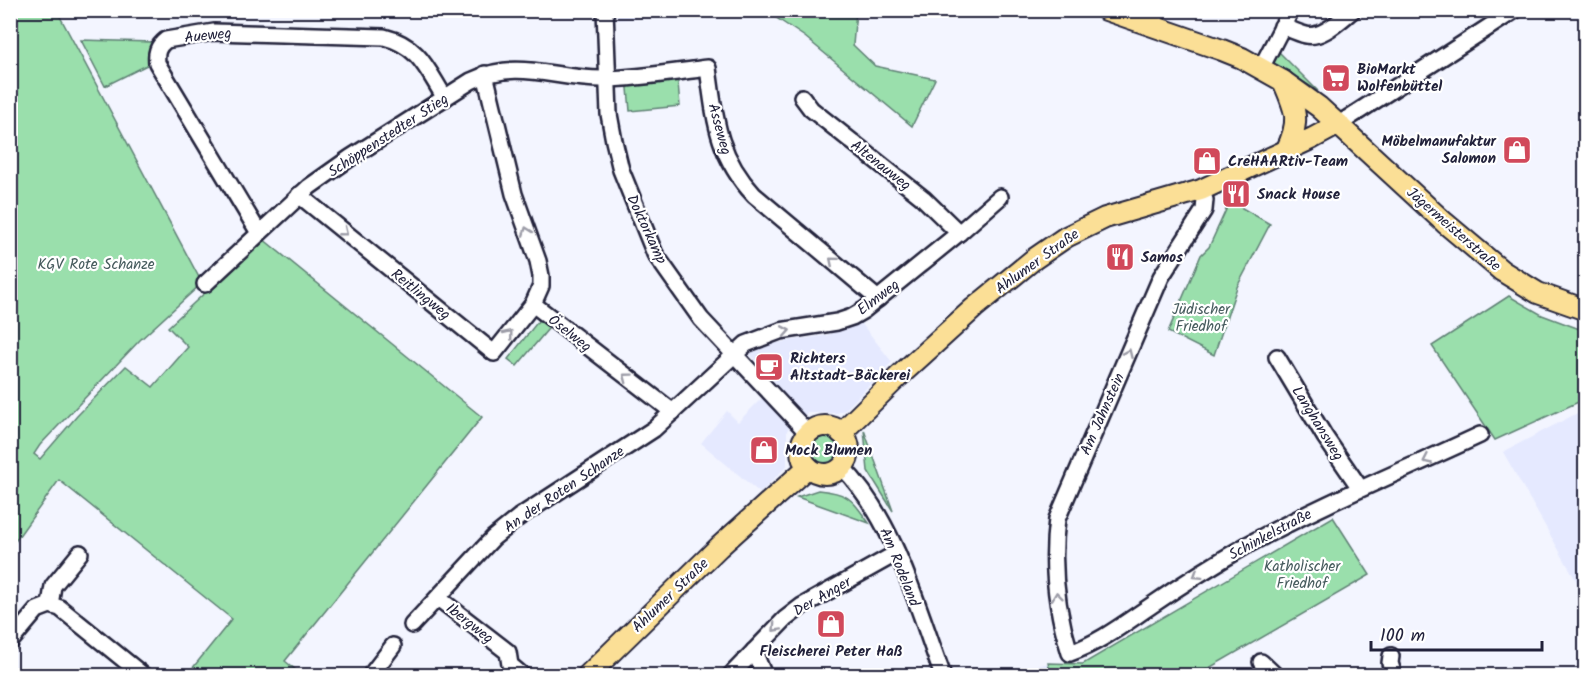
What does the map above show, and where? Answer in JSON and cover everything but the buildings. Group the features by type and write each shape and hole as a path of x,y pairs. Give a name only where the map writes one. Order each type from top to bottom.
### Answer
{"main road":[{"name":"Jägermeisterstraße","path":"1106,10 1156,18 1261,68 1283,81 1315,103 1445,223 1502,271 1538,293 1586,310"},
{"path":"1283,81 1297,118 1293,136 1286,151"},
{"name":"Ahlumer Straße","path":"841,433 951,328 1055,244 1078,230 1105,218 1201,190 1339,124"},
{"path":"824,427 836,429 841,433 849,447 848,458 842,467 825,474 808,467 801,453 808,433 824,427"},
{"name":"Ahlumer Straße","path":"587,675 719,547 808,467"}],"street":[{"name":"Doktorkamp","path":"605,10 609,114 621,170 655,254 701,319 808,433"},
{"path":"1261,68 1291,10"},
{"path":"1282,26 1306,35 1313,35 1323,32 1353,10"},
{"path":"1339,124 1515,10"},
{"name":"Aueweg","path":"259,233 157,63 156,54 159,45 166,40 214,32 384,37 400,41 416,52 445,98"},
{"name":"Asseweg","path":"606,79 708,68 722,148 740,180 754,195 878,299"},
{"name":"Schöppenstedter Stieg","path":"206,284 298,195 350,158 471,81 485,74 524,69 606,79"},
{"name":"Öselweg","path":"485,74 514,194 538,261 541,286 533,304 673,412"},
{"name":"Altenauweg","path":"802,97 811,110 923,198 959,233"},
{"name":"Am Jahnstein","path":"1070,653 1063,631 1057,597 1054,555 1057,519 1161,277 1204,210 1205,200 1201,190"},
{"name":"Reitlingweg","path":"298,195 494,353 533,304"},
{"name":"Elmweg","path":"734,354 760,337 852,317 878,299 959,233 1000,196"},
{"path":"673,412 734,354"},
{"name":"Langhansweg","path":"1277,357 1325,437 1360,488"},
{"name":"An der Roten Schanze","path":"412,625 493,538 519,517 654,429 673,412"},
{"name":"Schinkelstraße","path":"1070,653 1092,646 1197,575 1250,544 1360,488 1480,435"},
{"name":"Am Rodeland","path":"842,467 873,505 897,553 943,675"},
{"path":"50,605 53,586 80,553"},
{"name":"Der Anger","path":"730,675 785,619 802,606 897,553"},
{"name":"Ibergweg","path":"438,598 508,652 510,665 523,675"},
{"path":"10,642 36,610 50,605 60,608 144,675"},
{"path":"370,675 393,646"},
{"path":"754,651 764,675"},
{"path":"1391,656 1390,663 1394,675"},
{"path":"1261,662 1276,675"}],"shaded area":[{"path":"697,10 697,12 617,20 617,11"},
{"path":"858,319 892,362 845,410 837,413 807,413 787,430 787,466 760,493 701,443 727,411 738,422 776,384 750,354 755,350 775,343 828,335"},
{"path":"1585,409 1585,596 1503,452"},
{"path":"1048,663 1064,676 1005,676"}],"green space":[{"name":"KGV Rote Schanze","path":"11,11 57,11 202,283 140,340 34,454 40,459 77,416 126,366 153,387 188,347 168,327 263,239 482,417 285,661 302,675 187,675 232,619 59,480 11,547"},
{"path":"766,11 856,11 853,45 875,66 935,79 912,126 805,37"},
{"path":"81,40 152,42 151,63 105,86"},
{"path":"1277,50 1318,91 1273,63"},
{"path":"677,71 680,106 630,111 627,77"},
{"name":"Jüdischer Friedhof","path":"1230,201 1270,224 1237,287 1214,355 1168,332 1201,255 1209,247"},
{"path":"1509,296 1542,315 1585,331 1585,399 1495,440 1432,346"},
{"path":"543,315 553,323 517,366 508,359"},
{"path":"864,430 893,511 868,471"},
{"path":"826,434 838,438 842,450 838,462 826,466 814,462 810,450 814,438"},
{"path":"818,490 837,493 848,498 869,523 797,497"},
{"name":"Katholischer Friedhof","path":"1333,517 1370,575 1197,675 1051,675 1048,663 1083,664"}],"place":[{"name":"BioMarkt Wolfenbüttel","path":"1336,78"},
{"name":"Möbelmanufaktur Salomon","path":"1517,150"},
{"name":"CreHAARtiv-Team","path":"1207,161"},
{"name":"Snack House","path":"1236,194"},
{"name":"Samos","path":"1120,257"},
{"name":"Richters Altstadt-Bäckerei","path":"769,367"},
{"name":"Mock Blumen","path":"764,450"},
{"name":"Fleischerei Peter Haß","path":"831,624"}]}
